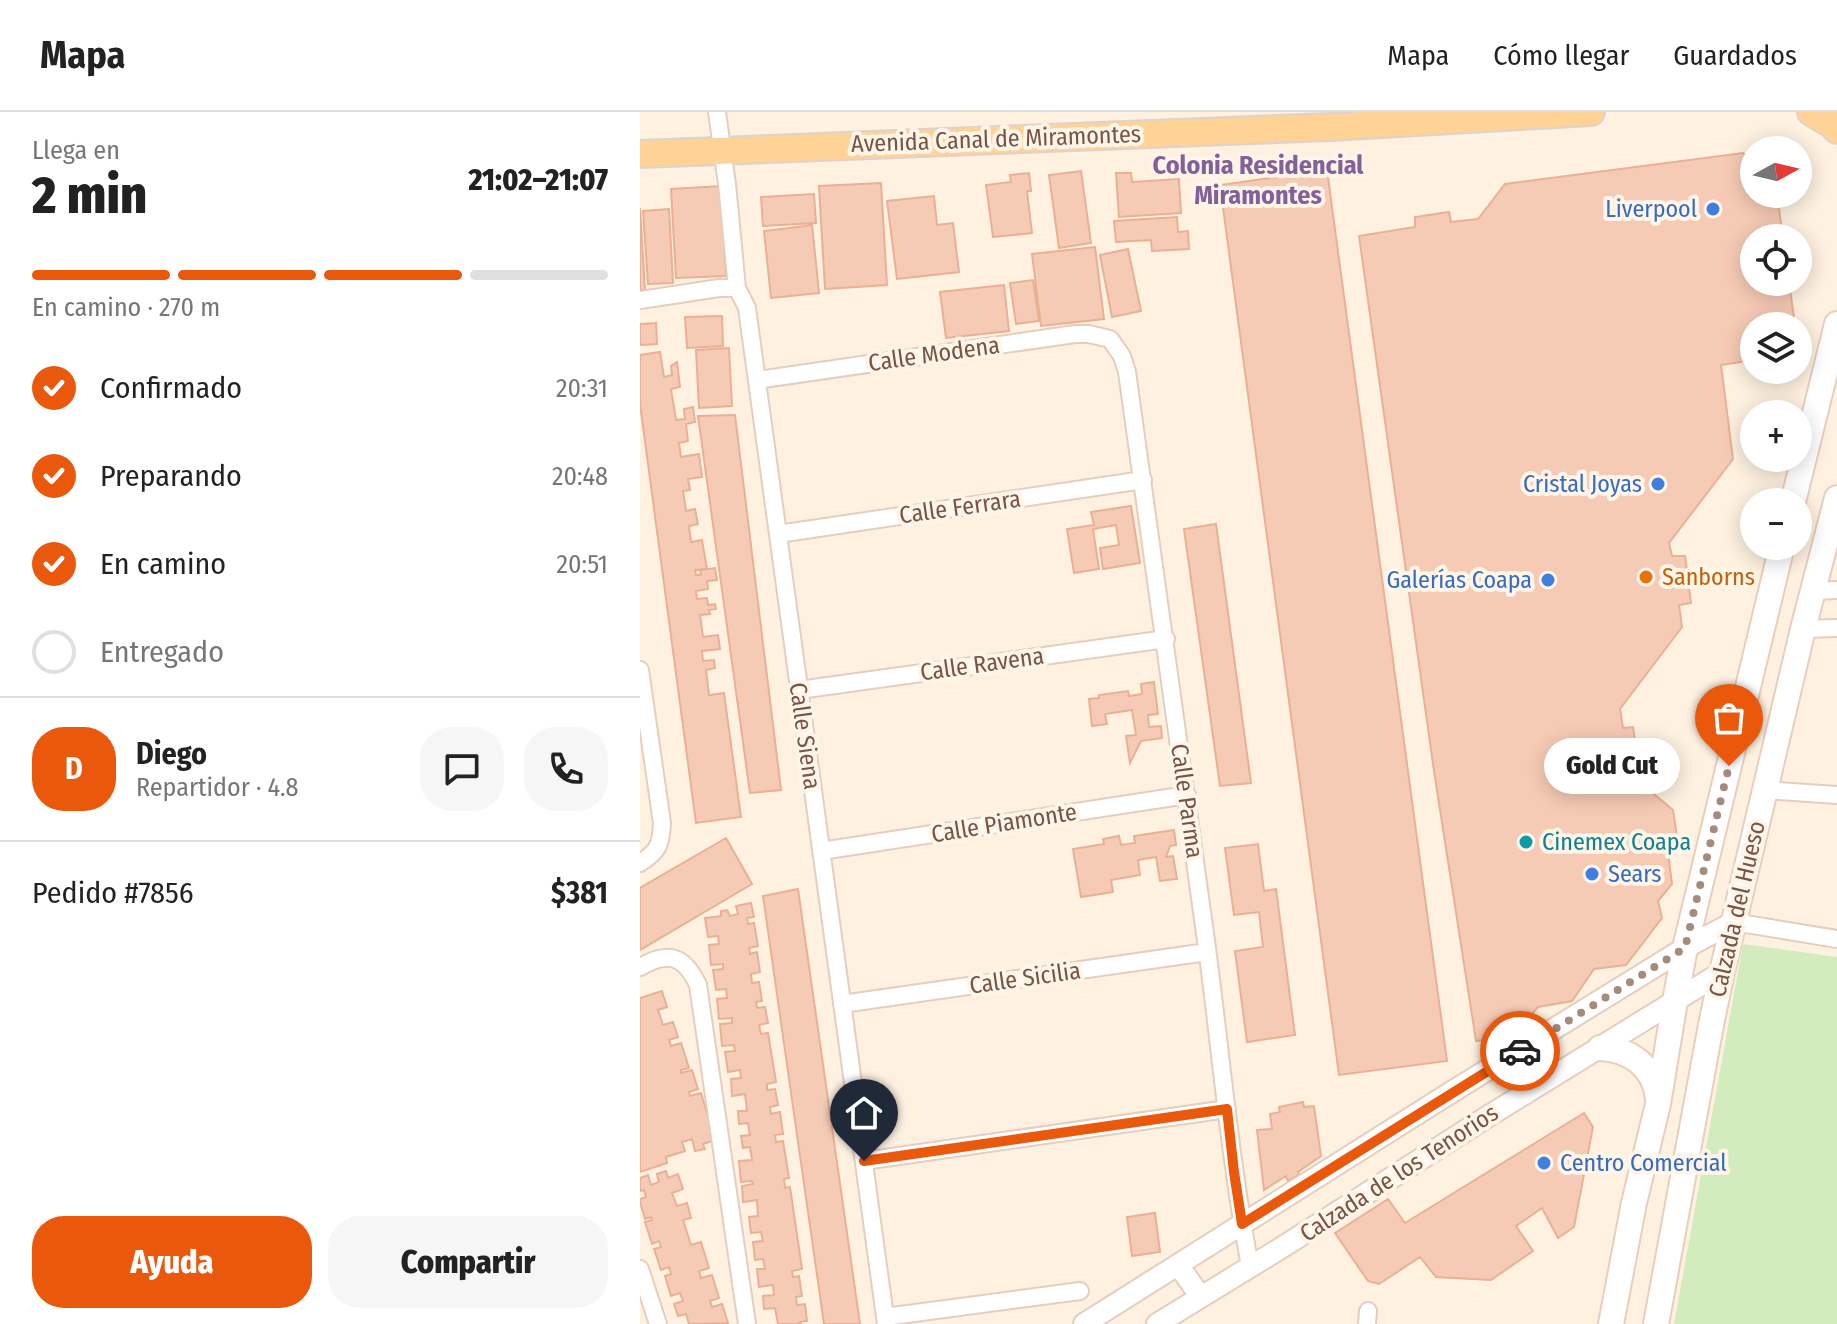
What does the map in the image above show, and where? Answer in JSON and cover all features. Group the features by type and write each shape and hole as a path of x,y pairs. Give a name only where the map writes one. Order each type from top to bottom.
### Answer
{"main road":[{"name":"Avenida Canal de Miramontes","path":"640,154 1330,127 1591,112"},
{"path":"1811,112 1837,130"},
{"path":"1796,488 1837,324"},
{"name":"Calzada del Hueso","path":"1656,1324 1722,972 1803,629 1825,590 1837,498"},
{"name":"Calzada del Hueso","path":"1611,1324 1634,1203 1658,1104 1685,948 1779,560"},
{"path":"1600,1048 1623,1051 1642,1064 1654,1082 1658,1104"}],"street":[{"name":"Calle Siena","path":"717,112 737,288 747,308 885,1320"},
{"path":"640,300 737,288"},
{"name":"Calle Modena","path":"757,380 1075,334 1110,339"},
{"name":"Calle Parma","path":"1110,339 1122,356 1127,372 1187,795 1234,1172 1250,1266"},
{"name":"Calle Ferrara","path":"778,534 1143,480"},
{"path":"1803,629 1837,628"},
{"name":"Calle Ravena","path":"799,690 1166,639"},
{"path":"640,670 662,823 661,843 640,863"},
{"path":"1765,790 1837,795"},
{"name":"Calle Piamonte","path":"821,851 1187,795"},
{"path":"1734,922 1837,939"},
{"name":"Calzada de los Tenorios","path":"1084,1324 1685,948 1734,922"},
{"name":"Calle Sicilia","path":"842,1004 1207,952"},
{"path":"640,967 654,959 668,957 679,960 691,970 698,985 747,1324"},
{"name":"Calzada de los Tenorios","path":"1157,1324 1722,972"},
{"path":"864,1161 1227,1109"},
{"path":"1178,1265 1201,1297"},
{"path":"640,1269 658,1324"},
{"path":"885,1320 1080,1291"}],"green space":[{"path":"1743,944 1837,957 1837,1324 1674,1324"}],"building":[{"name":"Galerías Coapa","path":"1740,153 1740,208 1779,208 1781,224 1740,224 1740,296 1791,296 1793,312 1740,312 1740,362 1721,365 1733,459 1669,543 1672,556 1685,556 1691,603 1679,605 1682,627 1620,709 1623,728 1633,727 1638,760 1627,762 1629,773 1673,810 1678,843 1668,853 1672,884 1658,901 1662,918 1626,965 1594,969 1572,1001 1538,1007 1514,1035 1476,1041 1434,771 1359,236 1415,227 1415,217 1449,212 1451,222 1478,219 1505,184"},
{"path":"1327,170 1447,1061 1339,1075 1220,185"},
{"path":"1081,171 1091,243 1059,248 1049,175"},
{"path":"1029,173 1031,191 1027,191 1032,233 993,237 986,185 1011,182 1010,175"},
{"path":"1116,173 1131,173 1132,182 1179,179 1181,213 1119,217"},
{"path":"881,183 887,285 825,289 819,186"},
{"path":"721,186 726,276 676,278 671,189"},
{"path":"814,194 816,223 763,226 761,197"},
{"path":"934,196 937,225 953,223 959,272 897,279 887,201"},
{"path":"640,208 645,290 640,290"},
{"path":"669,209 673,283 648,284 643,211"},
{"path":"1177,217 1178,232 1188,231 1189,249 1152,251 1151,240 1116,242 1114,221"},
{"path":"812,225 819,293 771,298 764,231"},
{"path":"1095,247 1104,319 1041,326 1032,254"},
{"path":"1128,249 1141,311 1112,317 1100,255"},
{"path":"1033,280 1039,321 1016,324 1010,283"},
{"path":"1004,285 1009,331 946,338 940,292"},
{"path":"722,316 723,346 687,348 685,317"},
{"path":"656,323 657,344 640,345 640,324"},
{"path":"729,348 732,406 699,408 696,350"},
{"path":"660,352 664,377 672,375 671,366 677,362 680,387 671,389 676,420 685,419 684,409 693,407 695,422 686,424 688,441 679,443 681,457 699,454 702,477 688,479 690,490 683,491 686,511 695,509 698,524 689,526 691,542 702,540 707,569 695,570 696,575 701,575 700,570 715,568 717,580 707,581 708,589 696,591 697,599 707,598 708,605 715,604 716,609 709,610 710,614 700,615 703,637 718,635 720,649 702,651 703,661 714,660 715,668 706,670 709,695 724,693 741,817 696,823 640,404 640,355"},
{"path":"735,415 781,790 750,793 698,416"},
{"path":"1131,506 1140,563 1103,569 1100,548 1119,545 1116,525 1093,529 1099,569 1074,573 1067,529 1094,525 1091,512"},
{"path":"1216,524 1251,783 1220,786 1184,529"},
{"path":"1154,682 1158,714 1148,715 1149,727 1161,726 1162,738 1141,741 1130,763 1126,736 1136,735 1132,710 1105,714 1107,724 1092,726 1089,699 1128,691 1129,696 1142,694 1141,684"},
{"path":"1174,830 1176,845 1170,846 1166,857 1173,856 1177,879 1160,881 1156,857 1138,860 1140,875 1111,880 1113,892 1081,897 1073,849 1104,844 1103,839 1119,836 1121,845 1135,843 1134,836"},
{"path":"726,838 752,884 640,950 640,888"},
{"path":"1258,844 1264,891 1276,889 1295,1035 1247,1042 1235,951 1263,947 1259,912 1234,915 1225,848"},
{"path":"798,889 860,1324 824,1324 763,896"},
{"path":"751,903 754,917 747,918 748,924 754,923 758,946 749,948 750,954 757,952 760,972 751,974 752,983 759,982 762,1001 756,1002 757,1008 765,1007 768,1023 759,1025 761,1034 768,1033 776,1082 767,1084 767,1090 775,1089 778,1105 770,1107 771,1114 780,1112 783,1134 775,1135 776,1142 783,1141 789,1178 784,1179 785,1188 790,1187 802,1269 792,1271 793,1277 799,1276 802,1296 796,1297 797,1305 805,1304 807,1321 801,1324 778,1324 775,1308 764,1309 763,1296 774,1295 773,1285 759,1287 757,1269 765,1269 763,1259 755,1260 753,1242 763,1241 761,1232 751,1233 749,1217 758,1216 757,1200 743,1202 742,1186 753,1184 752,1181 741,1182 739,1161 752,1160 750,1147 743,1148 741,1136 750,1135 748,1123 739,1124 738,1111 747,1111 745,1094 732,1096 731,1079 741,1078 740,1070 728,1072 725,1052 735,1051 734,1045 722,1046 720,1024 732,1023 732,1018 719,1019 717,999 727,998 726,989 716,990 713,970 723,969 723,964 711,965 709,945 719,944 718,936 708,937 705,918 721,916 721,911 727,910 730,916 738,914 736,906"},
{"path":"662,991 667,1007 658,1010 663,1025 673,1022 678,1037 669,1040 671,1046 681,1043 689,1068 681,1070 681,1073 692,1070 698,1089 689,1092 690,1096 701,1093 715,1140 703,1144 705,1149 695,1151 692,1139 682,1142 685,1151 666,1157 667,1163 640,1172 640,998"},
{"path":"1303,1102 1304,1107 1314,1106 1321,1156 1298,1172 1299,1175 1288,1181 1286,1176 1264,1190 1257,1130 1272,1129 1270,1114 1280,1112 1279,1107"},
{"name":"Centro Comercial","path":"1584,1113 1593,1127 1574,1227 1558,1238 1542,1208 1516,1226 1533,1251 1491,1280 1436,1277 1420,1257 1379,1284 1368,1281 1335,1233 1388,1199 1405,1223"},
{"path":"666,1171 668,1178 678,1174 683,1189 672,1193 677,1206 687,1203 691,1218 683,1220 691,1245 701,1242 709,1268 699,1271 701,1278 712,1275 719,1298 710,1301 712,1307 722,1304 728,1323 689,1324 686,1314 678,1316 674,1304 683,1301 680,1293 671,1296 665,1276 671,1274 669,1267 661,1270 654,1249 661,1247 659,1241 652,1244 645,1222 652,1220 651,1217 645,1219 640,1202 646,1197 644,1190 640,1191 640,1178 648,1175 651,1185 659,1182 657,1174"},
{"path":"1155,1213 1160,1252 1132,1256 1127,1217"}],"way so far":[{"path":"1520,1051 1685,948 1729,766"}],"place":[{"name":"Liverpool","path":"1713,209"},
{"name":"Cristal Joyas","path":"1658,484"},
{"name":"Sanborns","path":"1646,577"},
{"name":"Galerías Coapa","path":"1548,580"},
{"name":"Gold Cut","path":"1729,766"},
{"name":"Cinemex Coapa","path":"1526,842"},
{"name":"Sears","path":"1592,874"},
{"name":"Centro Comercial","path":"1544,1163"}],"district":[{"name":"Colonia Residencial Miramontes","path":"1258,180"}],"route":[{"path":"864,1161 1227,1109 1242,1224 1520,1051"}]}
